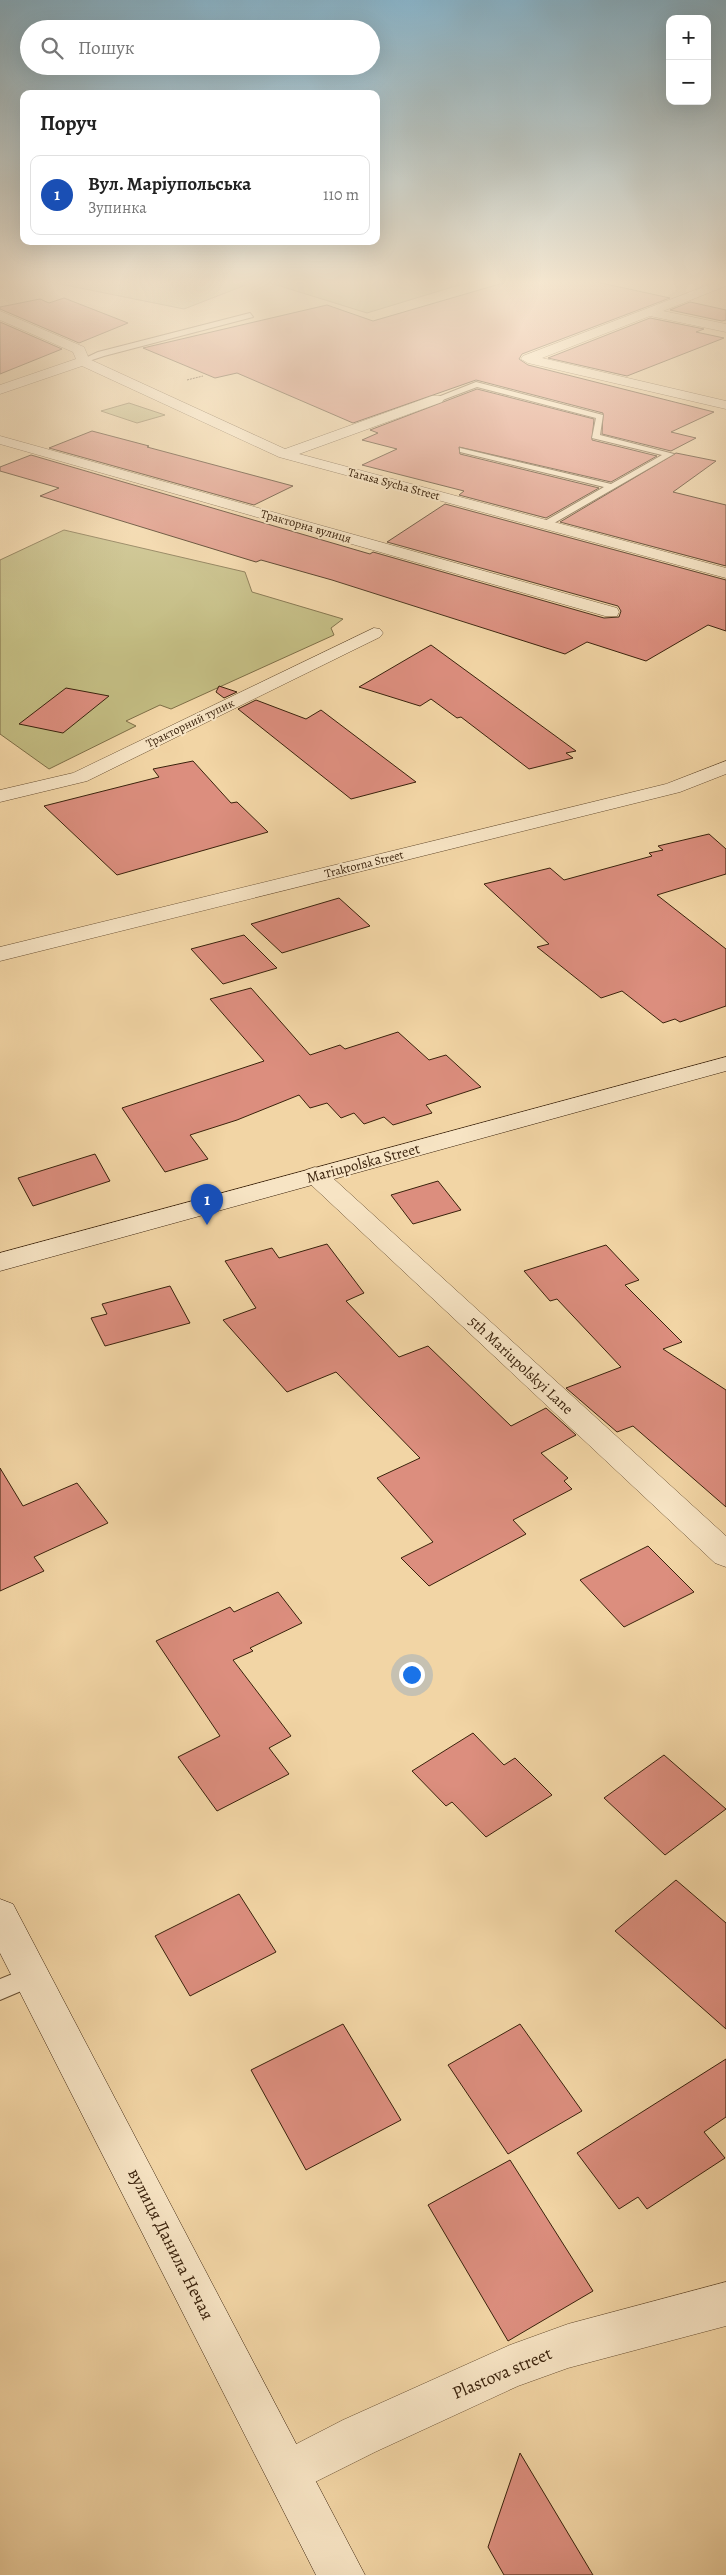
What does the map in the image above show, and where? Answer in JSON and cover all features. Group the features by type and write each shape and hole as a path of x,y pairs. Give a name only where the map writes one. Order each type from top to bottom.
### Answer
{"street":[{"name":"Tarasa Sycha Street","path":"170,401 284,454 726,573"},
{"path":"284,454 428,401"},
{"path":"710,401 726,405"},
{"name":"Тракторна вулиця","path":"0,440 611,612"},
{"name":"Тракторний тупик","path":"0,796 80,777 374,634"},
{"name":"Traktorna Street","path":"0,954 673,788 726,767"},
{"name":"Mariupolska Street","path":"0,1262 726,1064"},
{"name":"5th Mariupolskyi Lane","path":"315,1176 726,1555"},
{"name":"вулиця Данила Нечая","path":"0,1915 16,1983 289,2472 341,2575"},
{"name":"Plastova street","path":"289,2472 359,2436 510,2367 568,2346 726,2304"}],"lane":[{"path":"541,401 600,417 595,436 670,454 546,524"},
{"path":"464,450 614,487"}],"shaded area":[{"path":"129,403 165,415 137,423 101,411"},
{"path":"64,530 245,572 252,592 343,619 331,628 334,635 171,709 160,705 126,721 136,726 49,769 0,734 0,560"}],"building":[{"path":"302,401 415,401 353,423"},
{"path":"445,401 524,401 594,419 592,440 657,456 611,482 459,447 460,454 599,488 546,518 459,495 464,491 362,465 397,449 362,440 378,433 370,430"},
{"path":"557,401 671,401 714,412 671,432 696,438 671,451 602,434 603,413"},
{"path":"92,431 293,486 254,505 49,448"},
{"path":"676,453 716,461 673,492 726,505 726,566 560,522"},
{"path":"31,455 370,554 373,552 604,618 619,617 621,611 618,606 387,542 445,504 726,580 726,631 708,625 646,661 587,642 565,654 332,580 261,560 256,562 40,496 59,488 0,471 0,467"},
{"path":"431,645 576,751 566,753 573,758 529,769 461,717 457,718 431,699 420,706 359,687"},
{"path":"219,686 237,692 224,698 216,692"},
{"path":"66,688 109,696 63,733 19,724"},
{"path":"256,700 306,719 321,710 416,782 351,799 238,709"},
{"path":"193,761 231,803 237,802 268,832 117,875 44,806 159,777 153,769"},
{"path":"709,834 726,849 726,874 657,895 726,949 726,1006 680,1022 675,1019 663,1023 622,991 601,998 537,947 549,944 484,884 550,868 564,880 652,856 649,853 663,850 658,846"},
{"path":"339,898 370,926 282,953 251,924"},
{"path":"244,935 277,968 223,984 191,949"},
{"path":"251,988 310,1055 340,1045 345,1049 398,1032 429,1060 446,1055 481,1087 426,1105 432,1113 393,1125 384,1117 364,1124 354,1113 341,1118 327,1103 310,1108 299,1095 237,1120 190,1135 208,1159 165,1172 122,1108 264,1061 210,999"},
{"path":"95,1154 110,1181 33,1206 18,1178"},
{"path":"438,1181 461,1210 413,1224 391,1195"},
{"path":"327,1244 364,1293 346,1301 399,1357 428,1346 511,1426 546,1408 576,1435 541,1453 568,1478 564,1481 572,1489 513,1520 526,1534 429,1586 401,1558 433,1542 377,1478 420,1458 336,1372 287,1392 223,1320 256,1308 225,1261 272,1248 279,1258"},
{"path":"606,1245 639,1280 625,1285 682,1342 663,1349 726,1390 726,1507 633,1426 617,1432 566,1388 621,1367 557,1299 550,1301 524,1271"},
{"path":"170,1286 190,1323 105,1346 91,1318 107,1314 102,1304"},
{"path":"0,1468 23,1506 77,1483 108,1523 34,1557 44,1571 0,1591"},
{"path":"648,1546 694,1592 624,1627 580,1580"},
{"path":"278,1592 302,1623 250,1648 253,1651 233,1660 291,1736 269,1748 289,1774 217,1811 178,1757 220,1736 156,1641 230,1607 234,1612"},
{"path":"473,1733 504,1765 515,1758 552,1795 486,1837 452,1802 446,1806 412,1771"},
{"path":"664,1755 726,1809 665,1855 604,1798"},
{"path":"676,1880 726,1923 726,2029 615,1931"},
{"path":"239,1894 276,1952 190,1996 155,1936"},
{"path":"343,2024 401,2120 306,2170 251,2070"},
{"path":"520,2024 582,2111 508,2154 448,2065"},
{"path":"726,2059 726,2117 704,2132 725,2158 647,2209 638,2197 619,2209 577,2153"},
{"path":"510,2160 593,2291 508,2341 428,2205"},
{"path":"520,2453 593,2575 504,2575 488,2547"}],"place":[{"name":"Вул. Маріупольська","path":"207,1225"}]}
